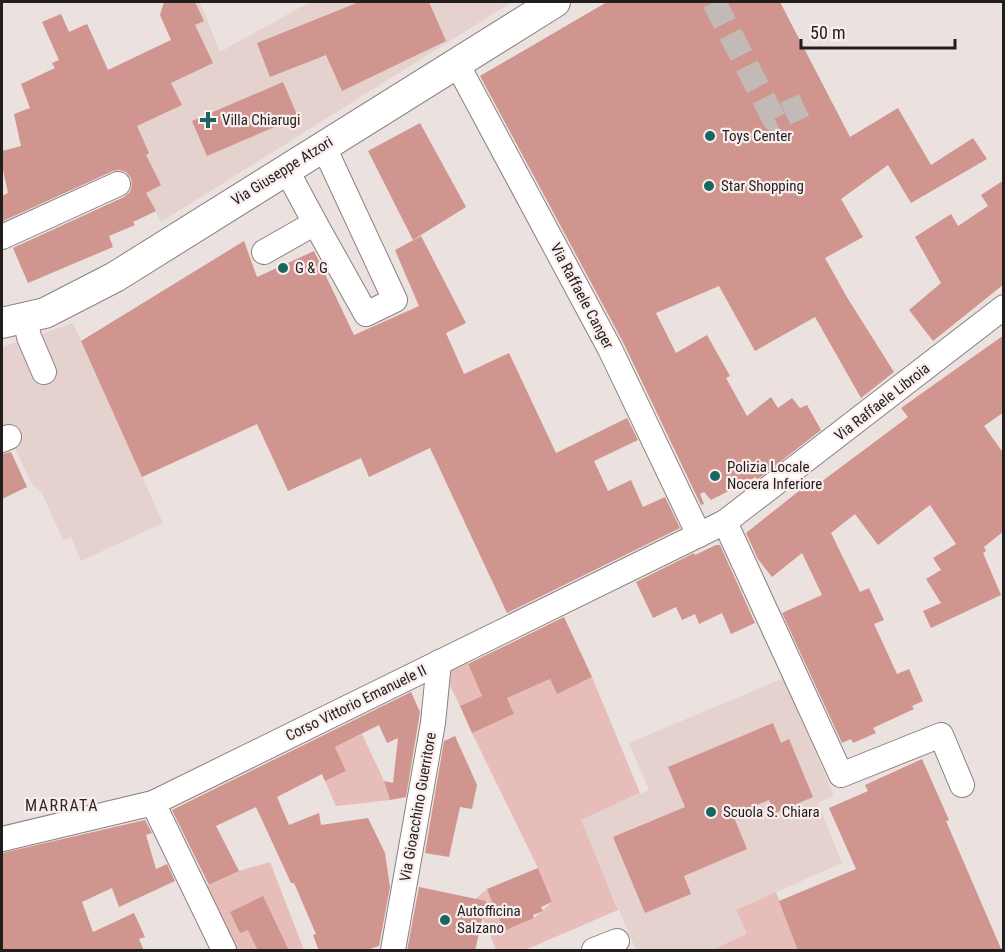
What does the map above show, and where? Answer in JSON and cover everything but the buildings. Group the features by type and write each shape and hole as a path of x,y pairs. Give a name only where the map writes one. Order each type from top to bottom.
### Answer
{"main road":[{"name":"Via Giuseppe Atzori","path":"13,321 45,313 91,291 555,2"}],"street":[{"name":"Via Raffaele Canger","path":"456,62 610,349 699,535"},
{"path":"286,169 366,314 395,300 323,146"},
{"path":"2,237 118,184"},
{"path":"264,252 315,223"},
{"name":"Via Raffaele Libroia","path":"699,535 725,522 1004,307"},
{"path":"13,321 29,337 44,372"},
{"path":"725,522 841,775 941,735 962,785"},
{"name":"Corso Vittorio Emanuele II","path":"2,839 153,803 699,535"},
{"name":"Via Gioacchino Guerritore","path":"393,951 433,723 439,662"},
{"path":"153,803 224,951"},
{"path":"594,951 617,941"}],"shaded area":[{"name":"Villa Chiarugi","path":"164,2 200,2 220,52 310,2 512,2 161,222 136,174 61,82 52,63 59,60 42,22 61,14 69,32 87,24 108,70 171,40 160,15"},
{"path":"73,323 163,523 81,561 71,537 63,540 42,493 32,484 2,422 2,347"},
{"path":"467,662 482,696 460,706 444,673"},
{"path":"592,677 640,793 581,820 618,910 525,950 496,950 475,899 487,889 504,931 534,918 552,902 538,868 472,733 514,714 507,698 550,679 557,693"},
{"name":"Scuola S. Chiara","path":"784,678 834,796 818,803 842,863 736,910 748,934 711,950 636,950 580,820 649,790 629,743"},
{"path":"362,734 384,781 390,800 336,806 325,781 346,771 335,747"},
{"path":"270,862 304,950 235,950 204,888 239,871"},
{"path":"776,892 798,950 711,950 747,934 736,910"}],"tunnel":[{"path":"714,2 774,119 804,105"}],"place":[{"name":"Villa Chiarugi","path":"208,120"},
{"name":"Toys Center","path":"710,136"},
{"name":"Star Shopping","path":"709,186"},
{"name":"G & G","path":"283,268"},
{"name":"Polizia Locale Nocera Inferiore","path":"715,476"},
{"name":"Scuola S. Chiara","path":"711,812"},
{"name":"Autofficina Salzano","path":"445,920"}],"district":[{"name":"MARRATA","path":"62,805"}]}
